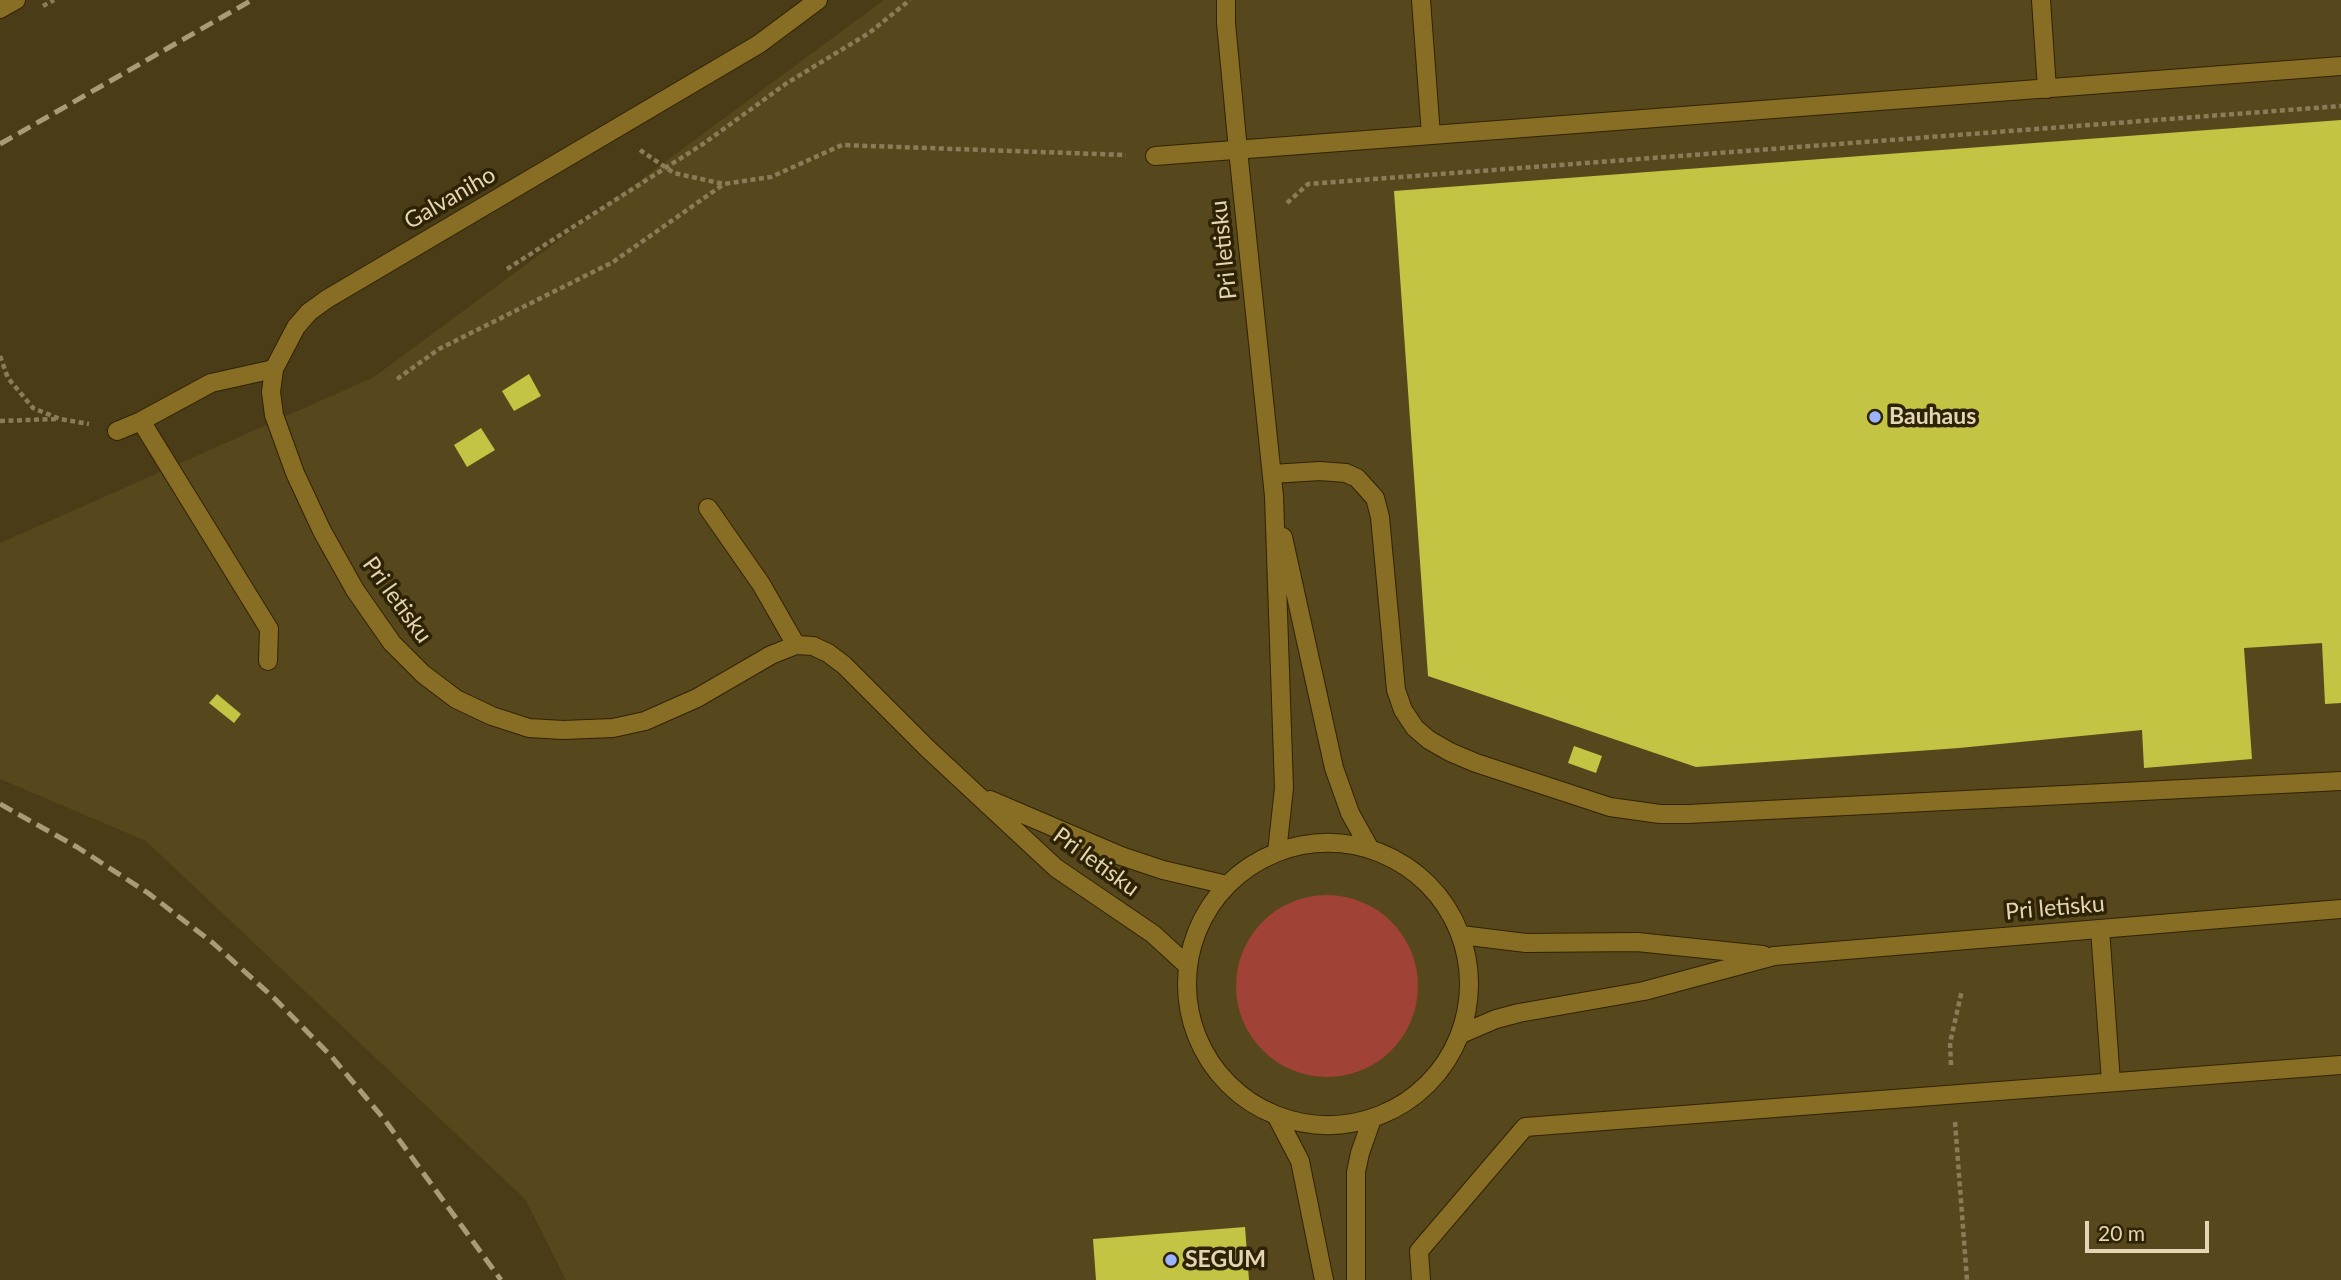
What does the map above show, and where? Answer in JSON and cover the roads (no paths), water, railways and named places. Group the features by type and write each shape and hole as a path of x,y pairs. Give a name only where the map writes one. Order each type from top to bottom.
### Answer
{"street":[{"path":"0,9 16,0"},
{"name":"Galvaniho","path":"274,369 296,327 327,299 759,44 818,0"},
{"name":"Pri letisku","path":"1226,0 1238,150 1274,496 1283,788 1277,852"},
{"path":"1421,0 1431,135"},
{"path":"2041,0 2047,89"},
{"path":"1155,156 2341,66"},
{"path":"117,431 211,383 274,369"},
{"name":"Pri letisku","path":"274,369 271,392 274,415 295,473 322,531 355,590 392,643 423,674 456,699 492,716 529,728 613,728 645,721 697,698 751,666 796,645 813,646 844,665 928,749 1056,869 1153,934 1188,966"},
{"path":"141,421 269,629 268,661"},
{"path":"1272,474 1320,471 1346,473 1357,478 1375,498 1380,517 1396,690 1403,710 1415,728 1429,740 1476,763 1602,805 1660,814 1688,814 2341,781"},
{"name":"Pri letisku","path":"1274,496 1334,768 1350,813 1370,849"},
{"path":"708,508 761,584 796,645"},
{"name":"Pri letisku","path":"977,794 1121,856 1163,870 1227,885"},
{"path":"1324,843 1370,849 1392,858 1427,882 1453,916 1468,960 1470,985 1468,1010 1461,1034 1450,1057 1435,1078 1417,1095 1396,1109 1349,1125 1301,1124 1277,1117 1256,1107 1220,1076 1196,1036 1187,990 1188,966 1193,944 1201,922 1213,902 1227,885 1256,863 1277,852 1324,843"},
{"name":"Pri letisku","path":"1461,1034 1496,1019 1644,991 1773,956 2341,909"},
{"path":"2100,929 2111,1082"},
{"name":"Pri letisku","path":"1461,935 1526,943 1637,942 1773,956"},
{"path":"1421,1280 1419,1251 1525,1127 2341,1065"},
{"path":"1277,1117 1300,1161 1324,1280"},
{"path":"1356,1280 1356,1172 1372,1119"}],"railway":[{"path":"0,144 252,0"},
{"path":"0,804 77,847 148,893 213,943 274,998 332,1057 384,1119 501,1280"}],"place":[{"name":"Bauhaus","path":"1875,417"},
{"name":"SEGUM","path":"1171,1260"}]}
